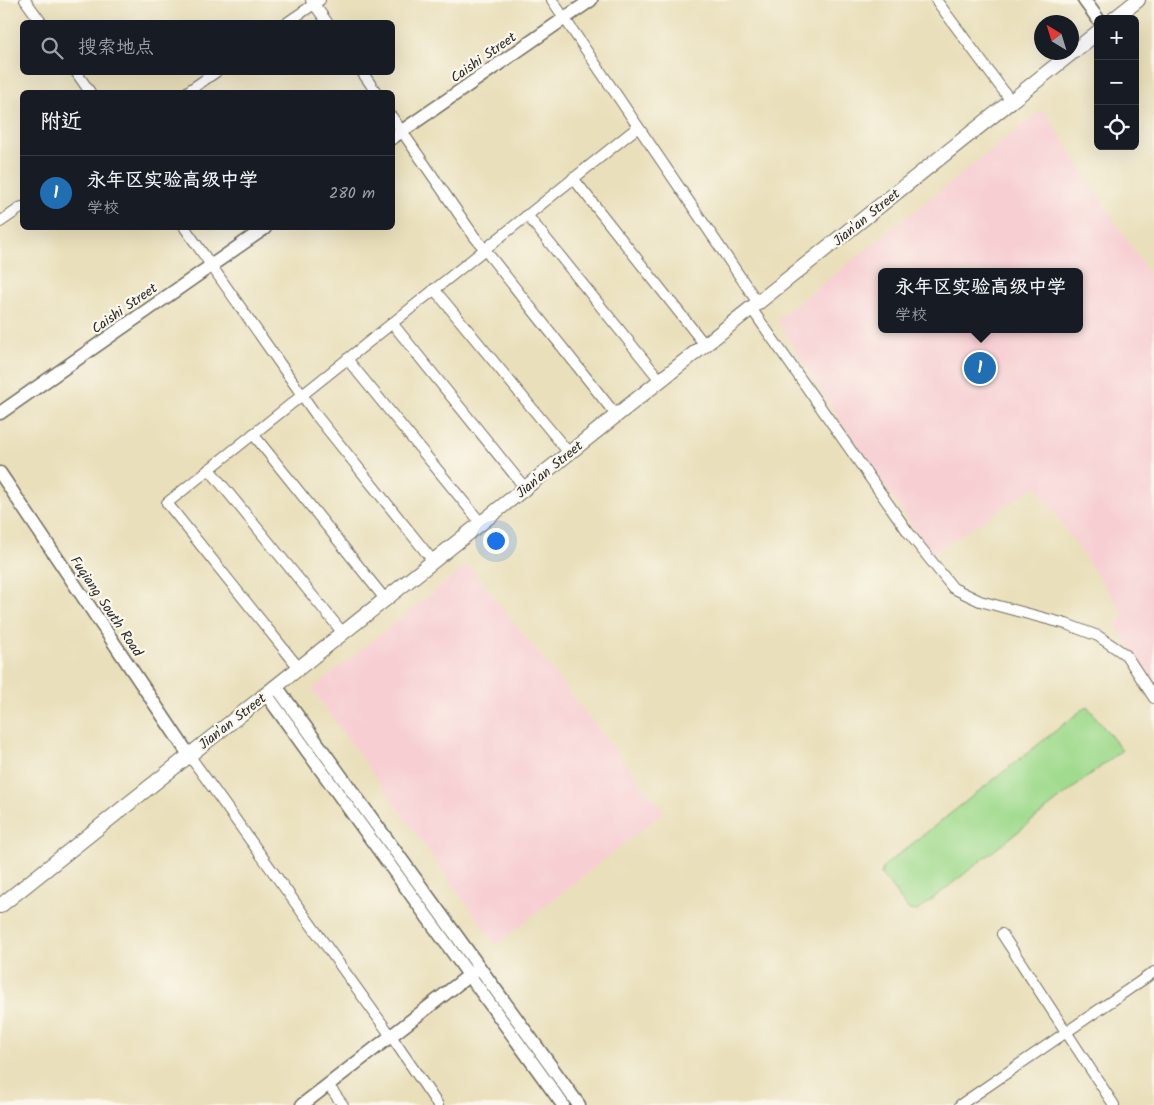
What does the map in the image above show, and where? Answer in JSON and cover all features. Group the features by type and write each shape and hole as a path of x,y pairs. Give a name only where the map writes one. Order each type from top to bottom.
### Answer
{"main road":[{"path":"1119,15 1138,0"},
{"name":"Jian'an Street","path":"0,906 1094,35"}],"street":[{"path":"25,0 40,20"},
{"path":"552,0 638,127 754,305 908,532 954,588 980,601 1066,624 1098,636 1126,655 1154,698"},
{"name":"Caishi Street","path":"397,135 590,0"},
{"path":"936,0 1011,101"},
{"path":"1084,0 1095,15"},
{"path":"291,20 315,1 326,20"},
{"path":"78,75 89,90"},
{"path":"190,90 212,75"},
{"path":"364,75 375,90"},
{"path":"299,668 167,503 638,127"},
{"path":"397,135 484,249 616,415"},
{"path":"573,178 705,345"},
{"path":"0,222 20,208"},
{"path":"527,215 660,380"},
{"path":"186,230 302,395 432,561"},
{"name":"Caishi Street","path":"0,413 262,230"},
{"path":"434,289 569,453"},
{"path":"392,323 525,488"},
{"path":"347,359 481,523"},
{"path":"254,434 385,599"},
{"path":"209,469 343,633"},
{"name":"Fuqiang South Road","path":"0,473 189,755"},
{"path":"271,690 474,971 564,1105"},
{"path":"189,755 391,1036 438,1105"},
{"path":"1002,934 1114,1105"},
{"path":"302,1105 474,971"},
{"path":"474,971 579,1105"},
{"path":"960,1105 1154,972"},
{"path":"328,1085 343,1105"}],"shaded area":[{"path":"1043,109 1154,282 1154,682 1115,624 1125,616 1036,486 934,553 926,546 836,415 777,320"},
{"path":"468,565 664,812 496,945 312,689"}],"green space":[{"path":"1087,706 1122,750 917,911 909,910 881,874 884,866"}],"place":[{"name":"永年区实验高级中学","path":"980,368"}]}
